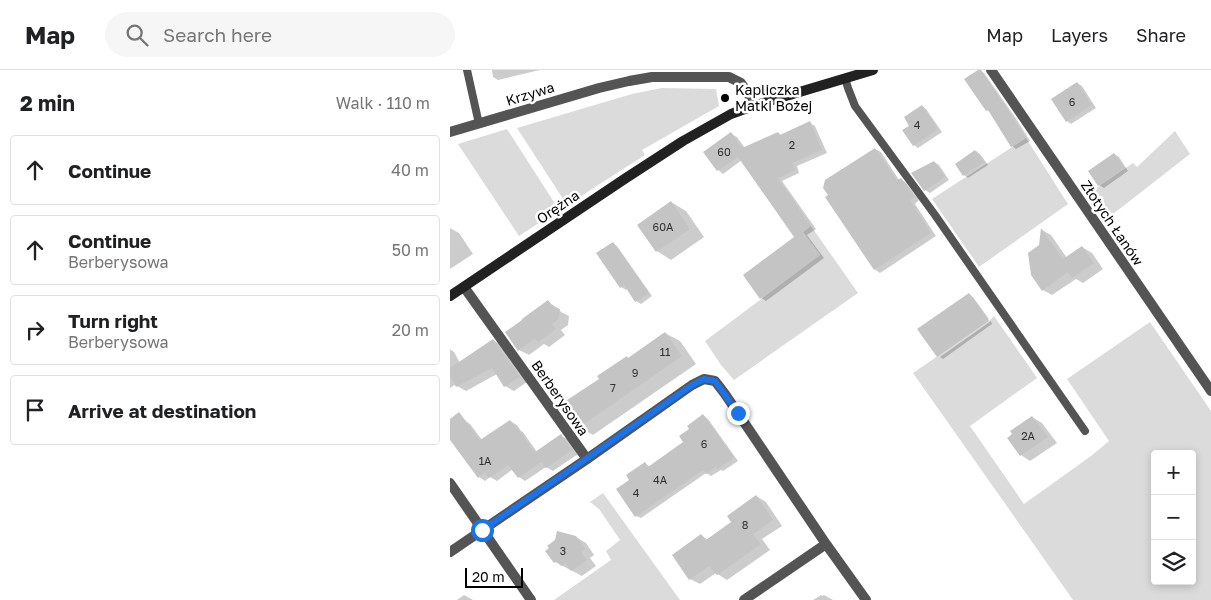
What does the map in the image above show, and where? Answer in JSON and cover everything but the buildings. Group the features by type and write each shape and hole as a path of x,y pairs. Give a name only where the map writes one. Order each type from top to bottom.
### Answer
{"street":[{"name":"Orężna","path":"450,296 683,141 731,114 873,70"},
{"name":"Złotych Łanów","path":"991,70 1211,391"},
{"name":"Krzywa","path":"450,132 651,73 729,77 741,83 748,93 753,106"},
{"name":"Berberysowa","path":"464,287 586,459"},
{"path":"450,552 692,385 704,379 715,381 866,600"},
{"path":"450,483 532,600"},
{"path":"744,600 826,544"}],"lane":[{"path":"467,70 479,124"},
{"path":"845,78 855,106 935,215 1085,431"}],"shaded area":[{"path":"662,88 716,89 719,106 642,150 645,155 567,205 517,128 632,94"},
{"path":"507,129 559,210 519,236 458,144"},
{"path":"1175,131 1190,154 1104,221 1086,195 1133,163 1137,167"},
{"path":"1026,138 1068,204 979,267 932,199"},
{"path":"811,226 858,293 734,380 705,341 820,255 803,232"},
{"path":"994,316 1037,378 970,426 1024,504 1109,441 1067,379 1150,322 1211,411 1211,600 1073,600 913,373"},
{"path":"603,493 680,600 554,600 611,560 606,551 620,540 599,509 590,502"}],"place":[{"name":"Kapliczka Matki Bożej","path":"725,98"}],"route":[{"path":"482,530 692,385 704,379 715,381 738,413"}]}
